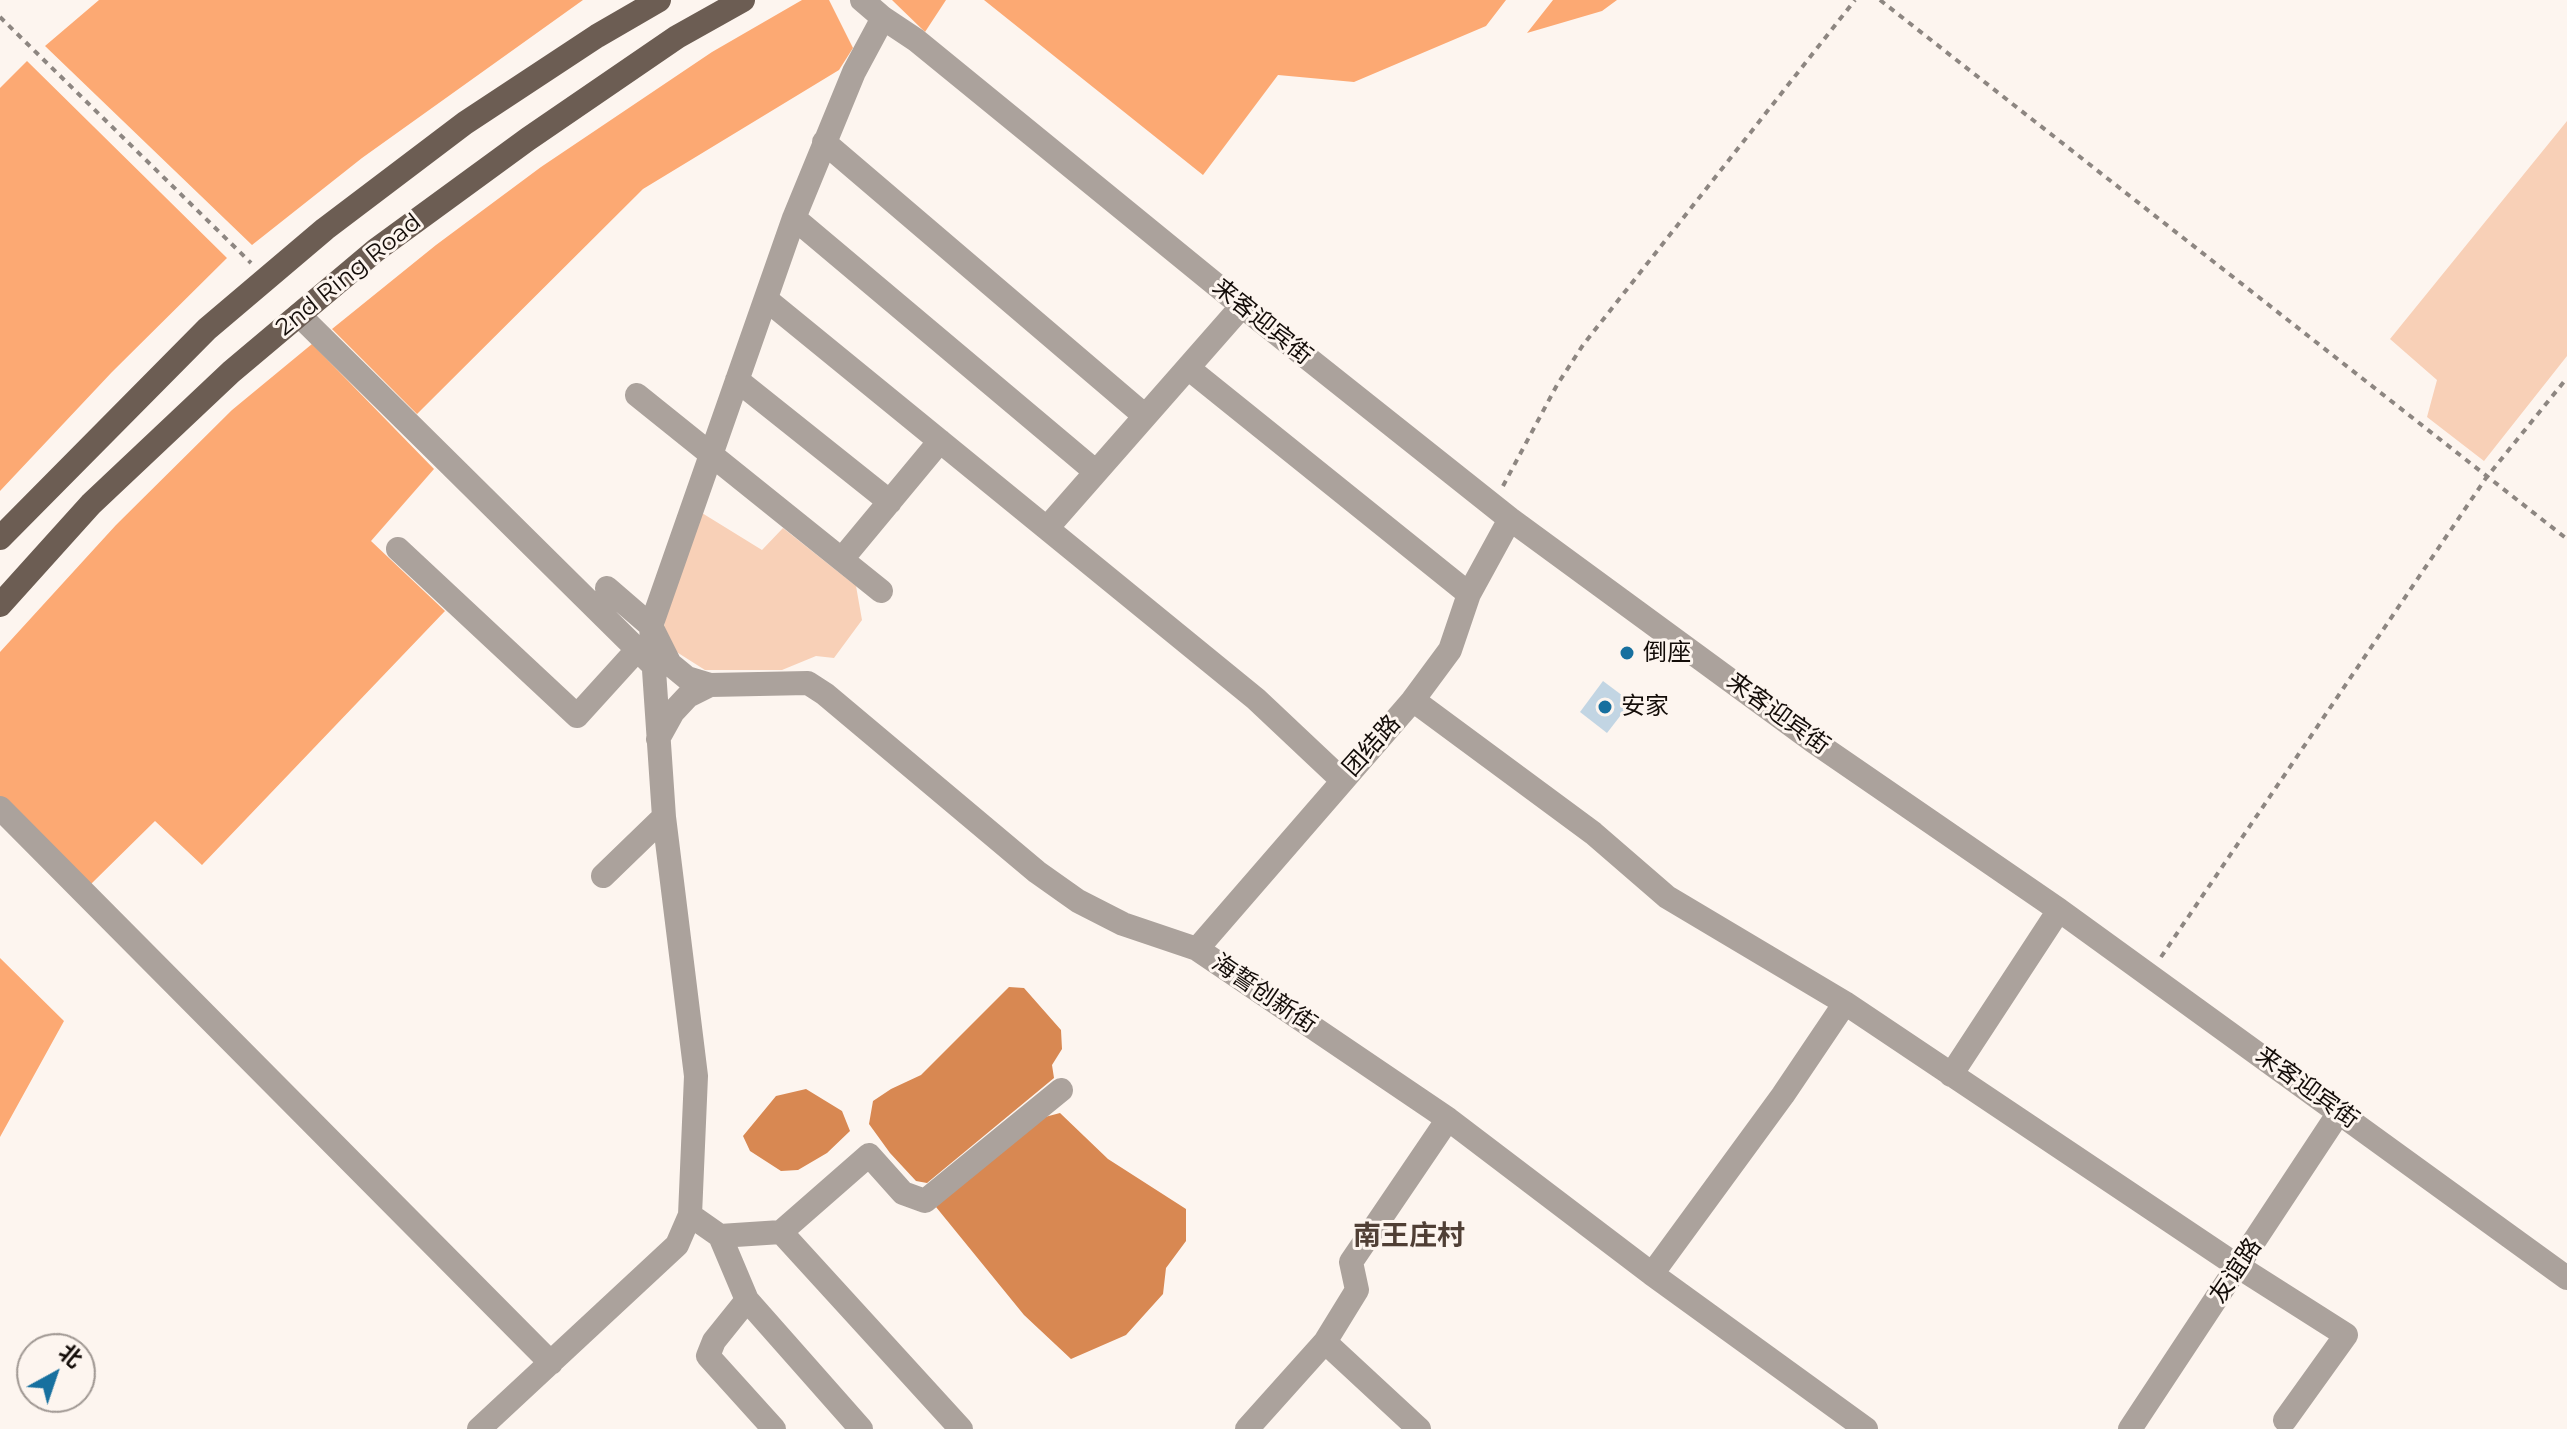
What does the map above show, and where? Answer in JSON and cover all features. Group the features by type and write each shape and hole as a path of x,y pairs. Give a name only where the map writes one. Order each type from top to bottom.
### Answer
{"main road":[{"name":"2nd Ring Road","path":"0,538 207,329 325,229 465,123 597,36 659,0"},
{"name":"2nd Ring Road","path":"0,605 91,504 231,372 376,250 528,139 677,37 743,0"}],"street":[{"name":"来客迎宾街","path":"862,0 916,40 1501,512 1813,741 2059,910 2567,1278"},
{"path":"479,1429 677,1245 690,1215 696,1076 646,658 651,626 794,218 854,72 883,18"},
{"path":"824,142 1145,416"},
{"path":"794,218 1096,472"},
{"path":"767,300 1256,699 1342,780"},
{"path":"1047,528 1242,306"},
{"path":"299,315 646,658"},
{"path":"1188,368 1469,594"},
{"path":"737,380 890,502"},
{"path":"637,395 881,591"},
{"path":"842,559 940,441"},
{"name":"团结路","path":"1197,949 1413,700 1450,650 1501,512"},
{"path":"398,549 577,716 646,658"},
{"path":"607,588 651,626"},
{"name":"海誓创新街","path":"651,626 670,664 687,678 710,685 808,683 825,694 1037,872 1078,901 1123,924 1197,949 1448,1119 1652,1274 1866,1429"},
{"path":"658,739 673,712 688,696 710,685"},
{"path":"1413,700 1593,833 1667,897 1845,1003 2239,1267 2346,1335 2285,1420"},
{"path":"0,808 551,1363"},
{"path":"603,876 664,817"},
{"path":"1951,1075 2059,910"},
{"path":"1652,1274 1783,1095 1845,1003"},
{"path":"720,1236 781,1232 869,1155 903,1193 925,1201 1061,1090"},
{"name":"友谊路","path":"2130,1429 2340,1111"},
{"path":"1247,1429 1325,1342 1357,1290 1351,1262 1448,1119"},
{"path":"690,1215 720,1236 747,1300 861,1429"},
{"path":"781,1232 961,1429"},
{"path":"747,1300 714,1341 708,1356 774,1429"},
{"path":"1325,1342 1419,1429"}],"path":[{"path":"1501,512 1557,385 1583,345 1855,0"},
{"path":"1880,0 2567,539"},
{"path":"0,17 267,279"},
{"path":"2148,976 2486,478 2567,378"}],"shaded area":[{"path":"99,0 583,0 362,158 252,245 45,46"},
{"path":"802,0 829,0 853,48 839,70 643,189 417,414 332,329 436,245 541,167 712,52"},
{"path":"892,0 946,0 925,32"},
{"path":"984,0 1506,0 1486,26 1354,82 1278,75 1203,175"},
{"path":"1553,0 1617,0 1602,11 1527,33"},
{"path":"27,61 227,258 112,372 0,491 0,88"},
{"path":"2567,121 2567,356 2484,461 2427,417 2437,380 2390,339"},
{"path":"312,344 434,469 371,541 445,611 202,865 155,821 91,884 0,799 0,652 116,525 232,410"},
{"path":"702,513 762,550 783,528 856,586 862,620 834,658 816,656 782,670 705,670 675,651 664,627 666,612"},
{"path":"0,958 64,1021 0,1137"},
{"path":"1009,987 1024,988 1061,1030 1062,1049 1052,1065 1054,1078 927,1183 916,1181 869,1124 873,1101 921,1075"},
{"path":"806,1089 842,1111 850,1131 827,1153 798,1170 781,1171 750,1151 743,1136 776,1096"},
{"path":"1060,1113 1108,1159 1186,1209 1186,1241 1166,1268 1163,1294 1126,1335 1071,1359 1024,1315 936,1207 1030,1121"}],"building":[{"name":"安家","path":"1603,681 1631,702 1607,733 1580,712"}],"place":[{"name":"倒座","path":"1627,653"},
{"name":"安家","path":"1605,707"}],"district":[{"name":"南王庄村","path":"1409,1237"}]}
